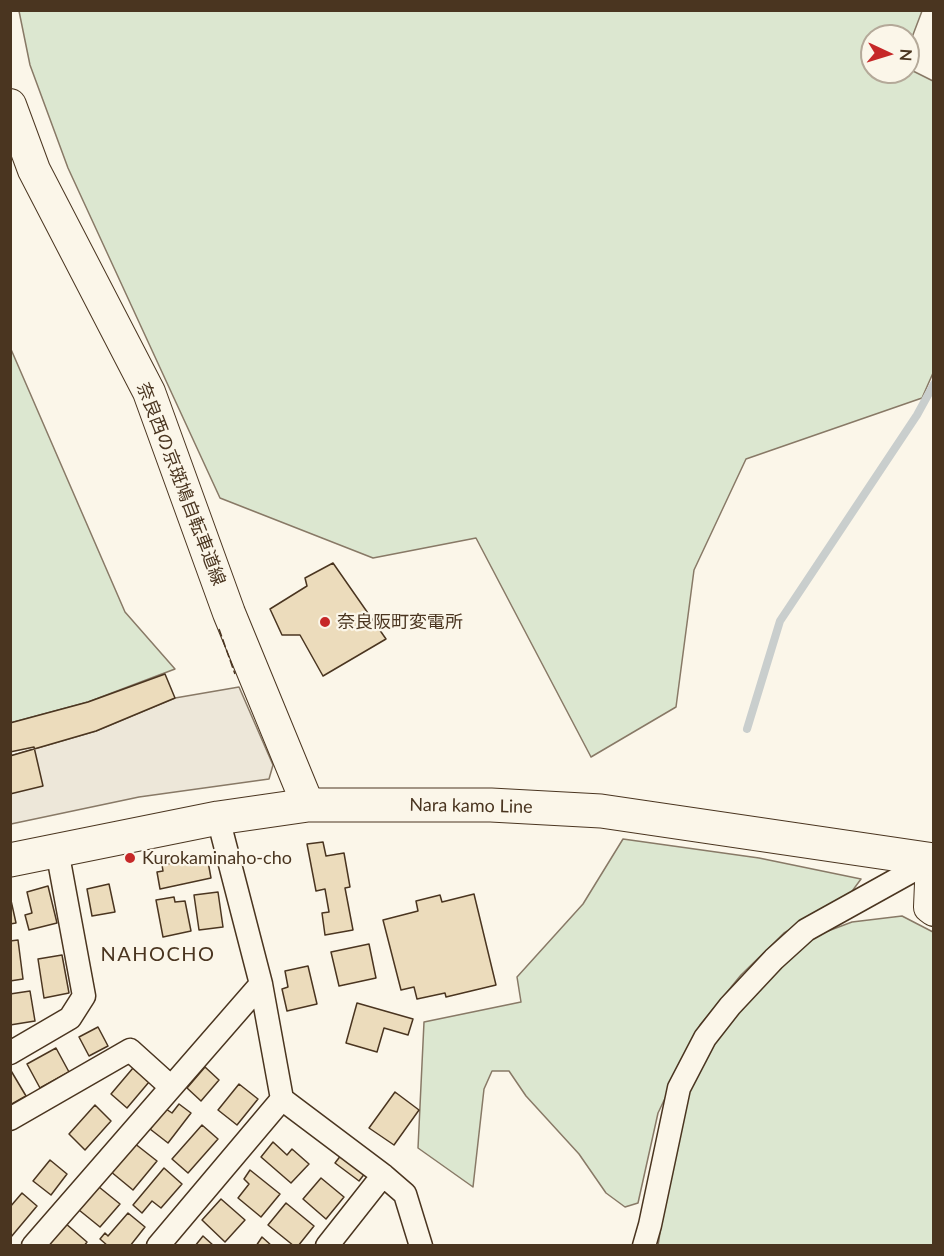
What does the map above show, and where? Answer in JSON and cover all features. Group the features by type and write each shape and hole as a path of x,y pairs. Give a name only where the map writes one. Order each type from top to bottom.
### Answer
{"main road":[{"name":"奈良西の京斑鳩自転車道線","path":"10,105 34,170 149,392 229,613 308,805"},
{"name":"Nara kamo Line","path":"10,860 218,818 308,805 491,805 601,811 933,860"},
{"path":"933,860 930,907 933,910"}],"street":[{"path":"218,818 261,984 282,1098 383,1174 405,1194 421,1245"},
{"path":"10,1053 70,1017 84,996 57,850"},
{"path":"644,1245 679,1088 705,1038 730,1006 774,959 806,930 933,860"},
{"path":"33,1245 261,984"},
{"path":"10,1119 130,1050 171,1087"},
{"path":"158,1245 282,1098"},
{"path":"327,1245 383,1174"}],"green space":[{"path":"19,11 922,11 917,24 860,24 860,84 920,84 920,74 933,81 933,373 922,398 746,459 694,570 676,707 591,757 476,538 373,558 220,498 68,168 30,65"},
{"path":"10,347 125,612 175,669 88,702 10,723"},
{"path":"623,839 759,858 861,879 850,894 784,933 741,975 700,1025 658,1113 638,1203 625,1207 606,1193 579,1154 526,1096 509,1071 492,1071 484,1089 473,1187 418,1148 424,1022 521,1002 517,977 583,904"},
{"path":"902,916 933,932 933,1245 658,1246 677,1121 701,1058 743,1006 812,937 852,922"}],"shaded area":[{"path":"239,687 273,765 269,779 139,797 11,824 10,756 96,731 175,698"}],"building":[{"name":"奈良阪町変電所","path":"333,563 386,639 323,676 300,635 282,635 270,609 307,586 305,578"},
{"path":"165,674 175,698 96,731 10,756 10,723 88,702"},
{"path":"34,747 43,786 10,794 10,752"},
{"path":"323,842 326,856 344,853 350,887 345,888 353,930 325,935 322,913 329,912 325,889 316,891 307,844"},
{"path":"207,856 211,878 160,889 157,872 163,871 162,865"},
{"path":"109,884 115,912 92,916 87,889"},
{"path":"48,886 57,923 29,930 25,915 32,913 27,892"},
{"path":"218,892 223,927 199,930 194,895"},
{"path":"474,894 496,985 446,997 445,993 417,999 414,987 401,990 383,920 418,911 416,901 440,895 442,902"},
{"path":"10,896 16,923 10,924"},
{"path":"174,897 175,902 185,901 191,931 163,937 156,900"},
{"path":"18,940 23,979 10,981 10,941"},
{"path":"369,944 376,978 339,986 331,952"},
{"path":"62,955 69,993 44,998 38,959"},
{"path":"308,966 317,1004 287,1011 282,989 288,987 285,971"},
{"path":"30,991 35,1021 10,1025 10,994"},
{"path":"357,1003 413,1019 408,1035 384,1028 377,1052 346,1043"},
{"path":"98,1027 108,1046 89,1056 79,1037"},
{"path":"56,1048 69,1072 40,1088 27,1064"},
{"path":"205,1067 219,1080 201,1101 187,1088"},
{"path":"133,1068 149,1082 127,1108 111,1094"},
{"path":"10,1069 26,1096 10,1105"},
{"path":"239,1084 258,1099 237,1125 218,1110"},
{"path":"395,1092 419,1110 394,1145 369,1128"},
{"path":"179,1104 191,1113 168,1143 150,1129 166,1109 172,1113"},
{"path":"95,1105 111,1121 85,1150 69,1134"},
{"path":"202,1125 218,1139 188,1173 172,1159"},
{"path":"273,1142 287,1155 292,1149 309,1164 291,1183 261,1157"},
{"path":"134,1143 157,1161 133,1190 110,1171"},
{"path":"345,1150 369,1168 359,1181 335,1163"},
{"path":"50,1160 67,1174 51,1195 33,1181"},
{"path":"164,1168 182,1184 161,1208 152,1201 142,1213 133,1205"},
{"path":"250,1170 280,1194 261,1217 238,1198 249,1184 244,1179"},
{"path":"321,1178 344,1197 326,1219 303,1199"},
{"path":"99,1187 120,1204 100,1227 79,1210"},
{"path":"22,1193 37,1206 11,1237 10,1207"},
{"path":"221,1199 245,1220 225,1242 202,1220"},
{"path":"286,1203 314,1226 298,1246 294,1246 268,1225"},
{"path":"128,1213 145,1227 130,1246 108,1246 100,1239 105,1233 108,1236"},
{"path":"65,1223 87,1242 84,1246 46,1246"},
{"path":"203,1236 214,1246 195,1246"},
{"path":"262,1237 272,1246 256,1246"}],"waterway":[{"path":"747,729 780,621 917,415 934,384"}],"fence":[{"path":"219,629 235,674"}],"place":[{"name":"奈良阪町変電所","path":"325,622"},
{"name":"Kurokaminaho-cho","path":"130,858"}],"district":[{"name":"NAHOCHO","path":"158,955"}]}
